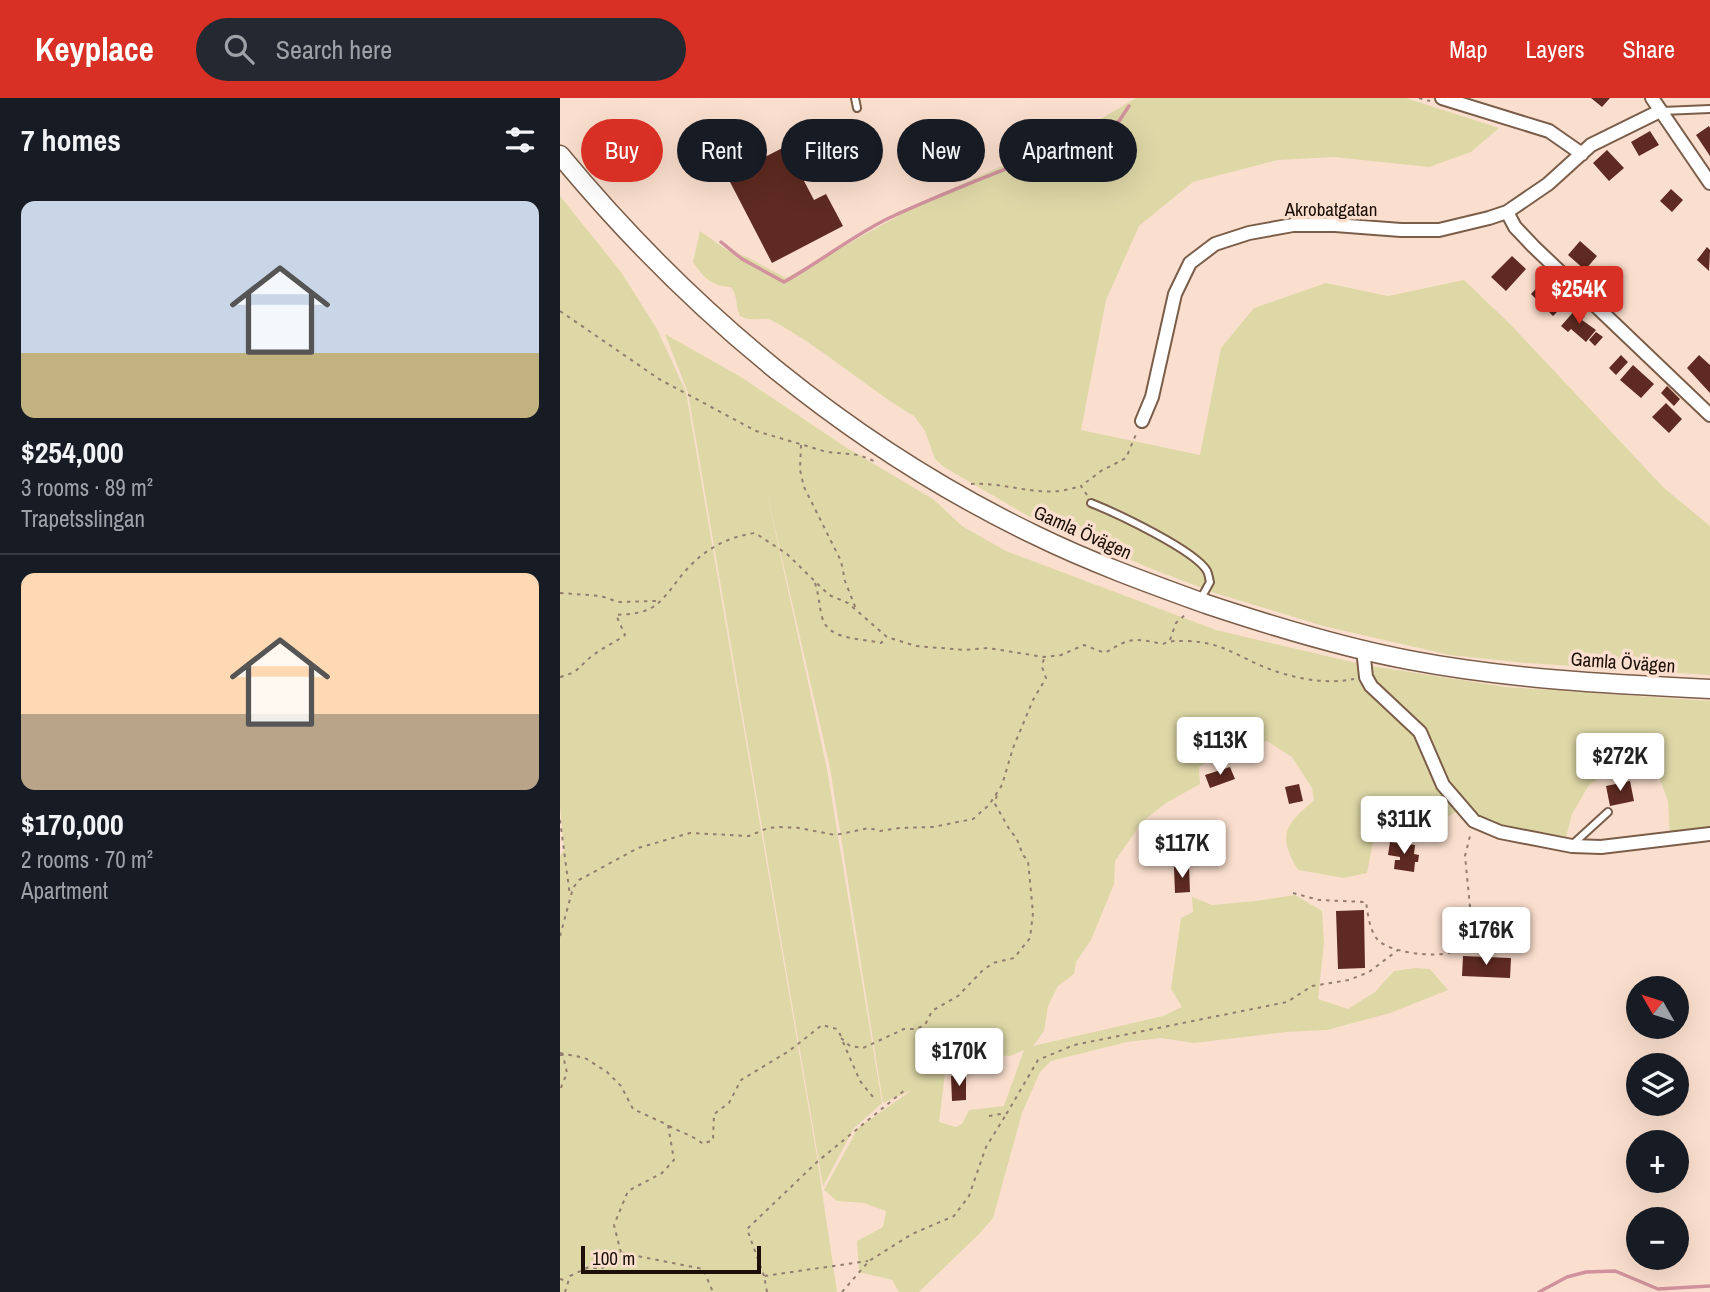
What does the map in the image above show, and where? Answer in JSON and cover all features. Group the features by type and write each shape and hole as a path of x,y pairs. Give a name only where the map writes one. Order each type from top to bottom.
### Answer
{"main road":[{"name":"Gamla Övägen","path":"560,155 614,219 696,301 751,351 838,418 936,482 1034,535 1119,572 1268,625 1406,660 1487,672 1710,689"}],"street":[{"path":"1442,98 1549,131 1581,154"},
{"path":"1652,98 1710,183"},
{"name":"Akrobatgatan","path":"1142,421 1152,397 1179,285 1191,263 1215,244 1237,236 1293,225 1439,230 1507,212 1548,184 1591,145 1660,111"},
{"path":"1507,212 1515,227 1533,246 1710,415"},
{"path":"1363,649 1366,677 1371,686 1420,732 1443,785 1474,821 1500,832 1572,846 1601,847 1710,834"}],"lane":[{"path":"855,98 857,108"},
{"path":"1660,111 1700,107 1710,109"},
{"path":"1091,503 1161,537 1207,571 1210,582 1199,601"},
{"path":"1572,846 1608,812"}],"path":[{"path":"560,311 622,356 756,431 827,452 859,455 879,463"},
{"path":"964,485 990,483 1018,489 1059,491 1081,486 1101,471 1126,458 1142,421"},
{"path":"801,444 800,470 804,487 841,561 845,581 858,613"},
{"path":"1081,486 1091,503"},
{"path":"560,677 578,672 592,656 625,635 616,615 636,614 655,607 689,567 708,551 735,536 755,533 787,554 829,595 848,603 887,638 916,646 965,650 988,648 1044,657 1061,655 1084,645 1105,653 1125,640 1138,639 1163,644 1170,641 1210,642 1265,667 1312,680 1343,682 1366,677"},
{"path":"814,580 820,597 822,620 836,635 881,643 887,638"},
{"path":"560,593 601,596 618,602 659,601"},
{"path":"1170,641 1175,623 1199,601"},
{"path":"560,936 573,888 587,874 638,848 676,836 690,833 749,836 768,828 780,827 835,835 869,828 880,831 933,827 973,819 989,805 1002,785 1009,759 1033,700 1046,678 1042,667 1044,657"},
{"path":"841,1038 850,1046 863,1048 904,1029 916,1029 925,1025 936,1008 958,996 993,963 1014,958 1030,938 1033,913 1028,861 995,804 997,793"},
{"path":"560,820 571,901"},
{"path":"1293,893 1319,900 1366,902 1369,922 1378,940 1398,950 1425,954 1451,953 1470,940 1472,927 1465,856 1474,821"},
{"path":"842,1292 869,1261 912,1234 954,1216 969,1196 986,1147 1038,1060 1074,1045 1287,1002 1312,986 1349,980 1369,972 1398,950"},
{"path":"560,1090 566,1073 561,1054 585,1058 607,1072 621,1086 633,1109 703,1144 713,1140 715,1114 729,1103 741,1080 789,1051 822,1025 837,1029 860,1081 873,1097"},
{"path":"766,1292 764,1276 747,1229 817,1162 906,1089"},
{"path":"989,1116 1007,1113"},
{"path":"621,1253 614,1224 628,1191 663,1173 674,1160 668,1125"},
{"path":"565,1292 570,1276 589,1267 601,1269 621,1253 703,1269 713,1292"},
{"path":"764,1276 869,1261"},
{"path":"560,1279 568,1281"}],"shaded area":[{"path":"1136,98 1406,98 1499,128 1471,152 1429,167 1334,157 1278,160 1193,182 1139,226 1106,300 1081,430 1200,455 1221,348 1254,308 1326,283 1388,296 1464,280 1511,325 1664,488 1710,526 1710,675 1450,655 1327,627 1218,594 1152,569 1028,516 944,467 935,459 925,431 914,416 771,320 740,316 731,287 709,280 693,262 700,231 727,250 747,257 786,278 929,199 967,182 985,182 985,174 999,167 999,182 1137,182 1137,119 1101,119"},
{"path":"560,196 621,272 657,329 686,392 816,1151 837,1292 560,1292 560,856 564,850 560,806"},
{"path":"665,334 741,377 847,448 933,499 962,526 1006,551 1216,630 1365,665 1506,687 1710,701 1710,834 1670,839 1668,801 1654,764 1628,759 1589,785 1572,814 1564,845 1500,832 1463,808 1431,826 1376,827 1367,873 1344,878 1298,870 1291,858 1286,839 1287,831 1296,817 1314,800 1312,788 1292,757 1267,741 1220,755 1199,767 1200,784 1166,803 1142,822 1115,861 1114,884 1091,940 1076,962 1074,974 1058,986 1048,1006 1044,1031 1033,1046 1163,1016 1182,1007 1171,989 1181,918 1193,912 1192,897 1212,905 1295,895 1322,911 1324,943 1318,999 1348,1009 1375,992 1394,971 1416,968 1430,969 1448,990 1390,1013 1327,1030 1194,1043 1161,1038 1127,1042 1051,1061 1040,1072 1022,1113 993,1218 919,1292 899,1292 892,1280 859,1272 857,1241 883,1227 886,1211 864,1203 837,1201 824,1190 858,1128 912,1090 883,1103 830,768 766,489 827,769 882,1103 854,1128 823,1186 688,393","holes":["1024,1050 1004,1106 969,1110 962,1124 956,1127 939,1122 945,1073 962,1059 989,1054 1010,1056"]}],"building":[{"path":"1591,98 1610,98 1602,107"},
{"path":"1709,126 1710,128 1710,156 1696,135"},
{"path":"1650,131 1659,145 1639,156 1631,142"},
{"path":"781,149 781,182 805,182 814,200 826,194 843,226 772,263 730,182 767,182 767,156"},
{"path":"1607,150 1624,168 1609,181 1593,163"},
{"path":"1671,189 1683,200 1672,212 1660,201"},
{"path":"1580,241 1597,256 1585,270 1568,255"},
{"path":"1707,247 1710,250 1709,271 1697,260"},
{"path":"1512,256 1526,269 1506,291 1491,277"},
{"path":"1545,279 1568,301 1553,316 1531,294"},
{"path":"1576,309 1585,316 1582,320 1596,330 1586,342 1571,329 1568,332 1561,326"},
{"path":"1596,332 1603,337 1595,346 1589,340"},
{"path":"1621,355 1628,362 1616,375 1609,368"},
{"path":"1699,355 1710,365 1710,393 1687,368"},
{"path":"1633,365 1654,384 1641,398 1620,380"},
{"path":"1667,386 1680,399 1674,406 1661,393"},
{"path":"1666,403 1682,419 1669,433 1652,417"},
{"path":"1230,767 1235,779 1210,788 1205,775"},
{"path":"1630,781 1634,801 1610,806 1606,786"},
{"path":"1299,784 1303,801 1289,804 1285,787"},
{"path":"1390,842 1415,845 1414,854 1419,855 1414,872 1394,869 1395,860 1400,860 1400,857 1388,855"},
{"path":"1189,866 1190,892 1175,893 1174,867"},
{"path":"1364,910 1365,968 1338,969 1336,911"},
{"path":"1463,956 1511,958 1510,978 1462,976"},
{"path":"966,1075 966,1100 952,1101 951,1076"}],"waterway":[{"path":"721,242 742,259 784,282 889,218 1106,129 1119,121 1129,106"},
{"path":"1539,1292 1567,1277 1586,1272 1615,1271 1658,1289 1710,1286"}]}
